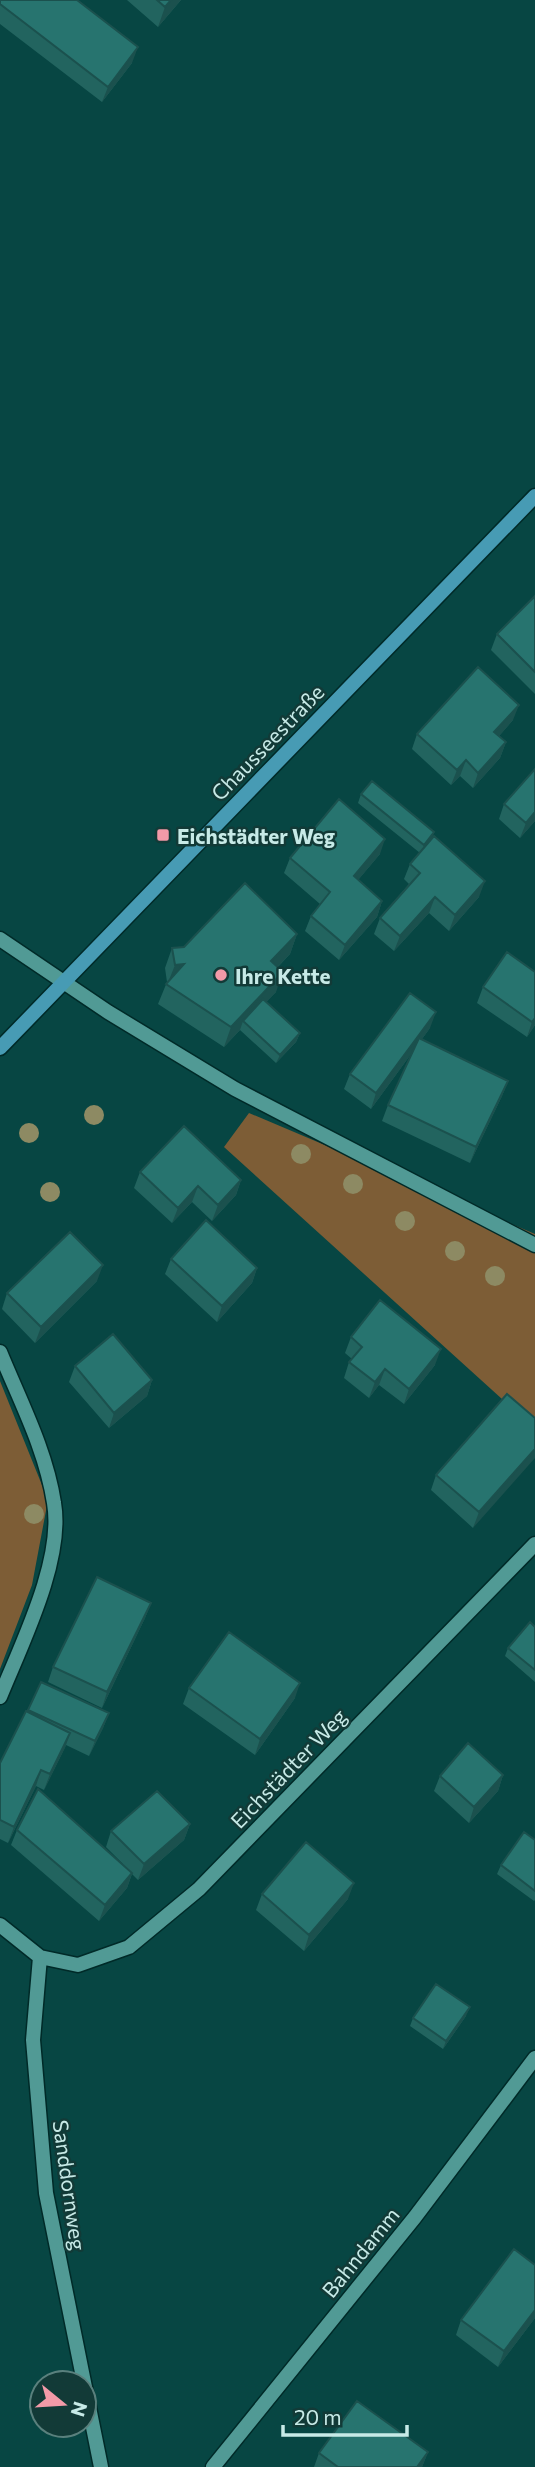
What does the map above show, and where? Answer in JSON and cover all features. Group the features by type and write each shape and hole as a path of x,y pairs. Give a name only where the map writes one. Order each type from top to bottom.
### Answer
{"main road":[{"name":"Chausseestraße","path":"0,1048 535,496"}],"street":[{"path":"0,939 108,1012 235,1089 535,1245"},
{"path":"0,1352 40,1448 55,1505 53,1547 36,1610 0,1697"},
{"name":"Eichstädter Weg","path":"40,1957 78,1965 129,1947 199,1889 535,1544"},
{"path":"0,1925 40,1957"},
{"name":"Sanddornweg","path":"40,1957 33,2040 46,2193 101,2467"},
{"name":"Bahndamm","path":"212,2467 415,2217 535,2058"}],"shaded area":[{"path":"249,1113 535,1234 535,1429 224,1147"},
{"path":"0,1381 48,1500 32,1585 0,1669"}],"building":[{"path":"0,0 77,0 138,47 108,87 0,4"},
{"path":"157,0 171,0 165,7"},
{"path":"535,596 535,672 497,634"},
{"path":"478,667 519,705 494,732 506,742 478,773 466,760 457,770 417,734"},
{"path":"535,769 535,812 526,823 504,804"},
{"path":"372,781 434,832 424,845 361,794"},
{"path":"339,799 385,839 354,876 382,901 345,945 311,916 330,892 290,858"},
{"path":"434,836 485,881 455,915 435,897 400,936 380,918 420,873 410,864"},
{"path":"245,883 297,934 271,961 283,972 231,1027 166,984 184,964 175,965 172,948 184,947"},
{"path":"507,952 535,972 535,1018 532,1022 483,987"},
{"path":"410,993 436,1012 376,1093 350,1074"},
{"path":"263,999 300,1033 280,1055 243,1021"},
{"path":"419,1038 508,1081 476,1147 388,1105"},
{"path":"184,1126 241,1180 218,1205 198,1186 178,1208 140,1172"},
{"path":"206,1220 257,1268 222,1306 171,1259"},
{"path":"70,1232 103,1265 41,1327 7,1293"},
{"path":"380,1300 441,1349 409,1389 385,1369 375,1382 349,1362 362,1347 351,1337"},
{"path":"113,1334 152,1380 114,1413 75,1366"},
{"path":"507,1394 535,1418 535,1449 479,1512 436,1475"},
{"path":"97,1577 151,1603 107,1692 53,1667"},
{"path":"530,1622 535,1627 535,1670 508,1648"},
{"path":"229,1632 300,1683 260,1739 189,1688"},
{"path":"41,1682 109,1713 95,1741 28,1710"},
{"path":"26,1711 70,1733 50,1774 41,1770 14,1827 0,1820 0,1763"},
{"path":"468,1743 503,1775 474,1807 440,1776"},
{"path":"38,1789 132,1873 105,1905 17,1830"},
{"path":"157,1791 190,1824 144,1864 111,1831"},
{"path":"524,1832 535,1840 535,1891 501,1865"},
{"path":"306,1842 354,1883 309,1935 262,1894"},
{"path":"436,1984 470,2007 446,2041 413,2018"},
{"path":"514,2249 535,2265 535,2310 504,2351 461,2320"},
{"path":"357,2401 428,2452 417,2467 338,2467 319,2453"}],"place":[{"name":"Eichstädter Weg","path":"163,835"},
{"name":"Ihre Kette","path":"221,975"}]}
